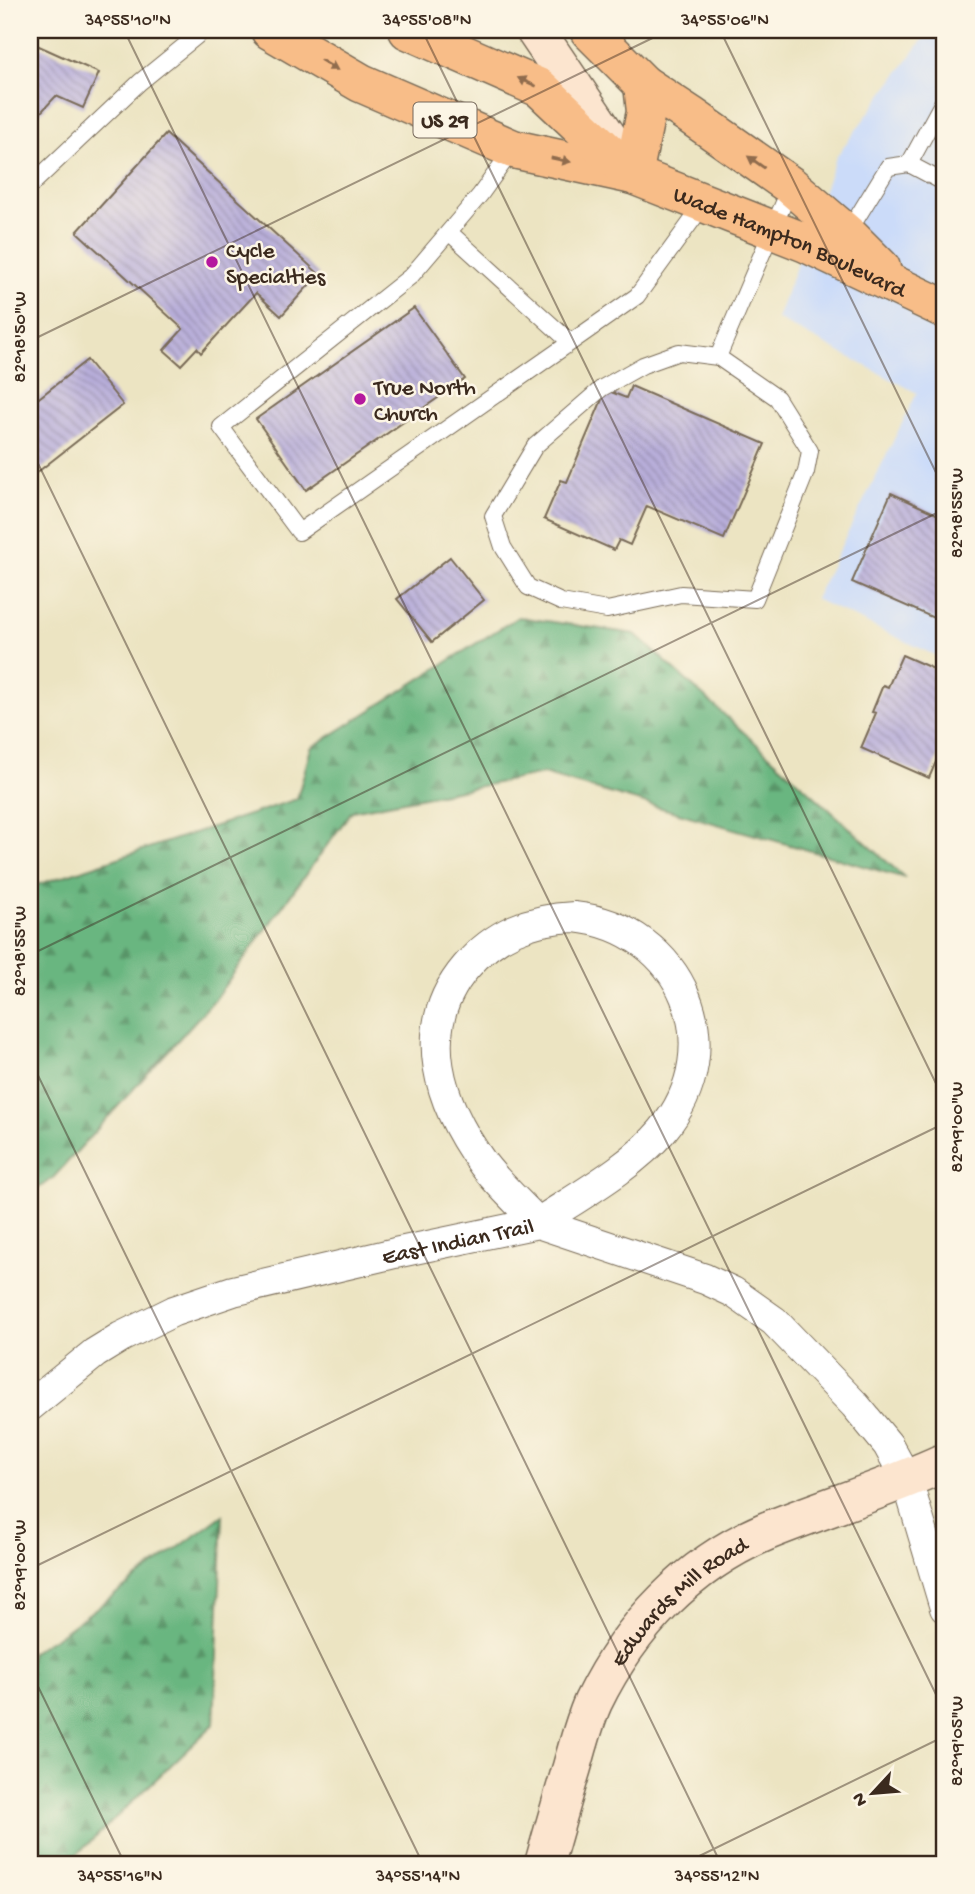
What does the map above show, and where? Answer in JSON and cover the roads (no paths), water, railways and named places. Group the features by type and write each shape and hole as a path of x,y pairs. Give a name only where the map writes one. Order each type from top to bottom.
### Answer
{"main road":[{"name":"Wade Hampton Boulevard","path":"271,30 361,83 513,149 633,176 806,243 945,309"},
{"name":"Wade Hampton Boulevard","path":"408,30 540,88 633,176"},
{"path":"456,50 490,30"},
{"path":"589,30 643,85 791,186 847,234 900,287"},
{"path":"633,176 646,112 643,85"}],"street":[{"path":"535,30 633,176"},
{"path":"589,919 624,930 637,938 661,957 673,973 693,1018 693,1068 680,1106 662,1131 638,1155 538,1223 484,1164 459,1124 448,1101 436,1060 437,1025 444,1004 462,971 494,940 506,932 538,920 589,919"},
{"name":"East Indian Trail","path":"30,1406 96,1353 121,1337 174,1311 247,1288 538,1223 705,1279 733,1292 774,1321 855,1405 888,1445 907,1480 945,1608"},
{"name":"Edwards Mill Road","path":"544,1864 579,1741 593,1704 621,1652 646,1619 675,1589 738,1545 907,1480 945,1462"}],"lane":[{"path":"30,186 140,82 204,30"},
{"path":"909,164 945,98"},
{"path":"513,149 480,195 411,276 221,428 299,532 637,296 705,204"},
{"path":"847,234 888,167 909,164 945,183"},
{"path":"718,357 791,186"},
{"path":"449,232 570,342"},
{"path":"679,352 718,357 777,398 810,451 806,472 755,599 681,594 607,610 561,602 528,587 503,547 494,516 535,446 602,388 643,365 679,352"}],"place":[{"name":"Cycle Specialties","path":"212,262"},
{"name":"True North Church","path":"360,399"}]}
